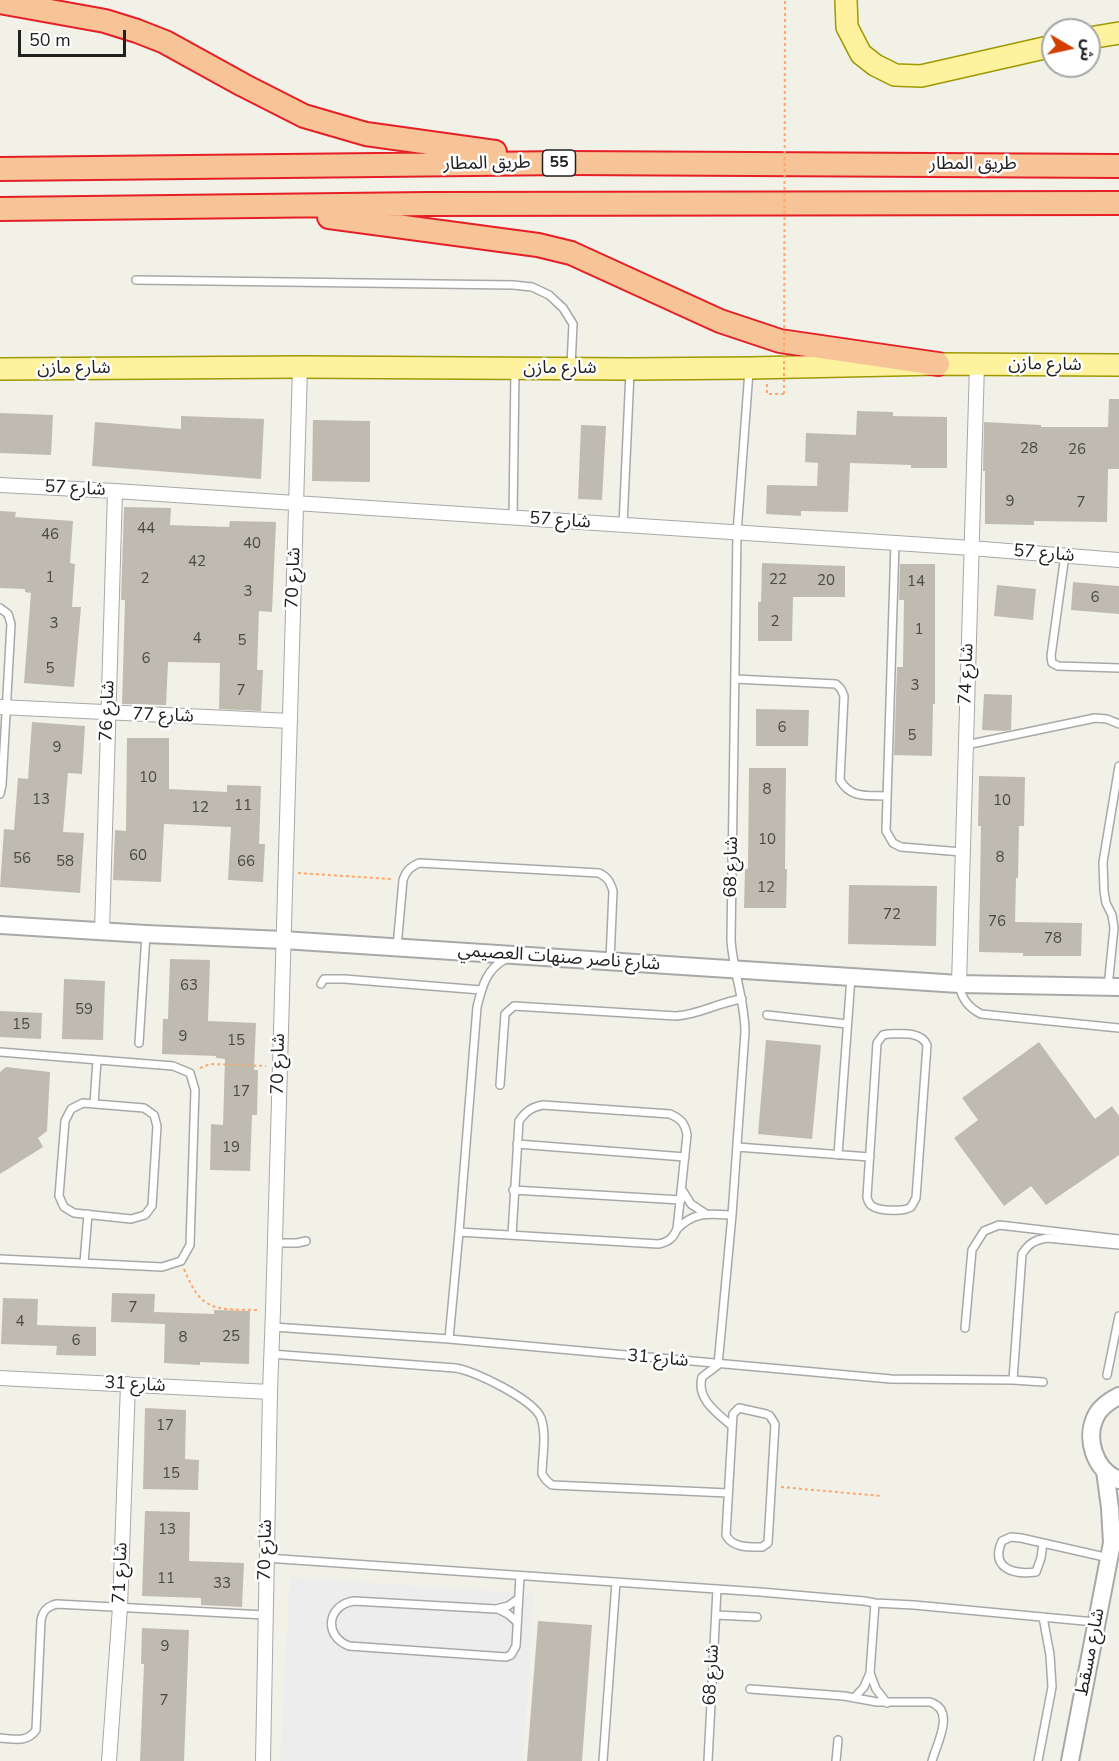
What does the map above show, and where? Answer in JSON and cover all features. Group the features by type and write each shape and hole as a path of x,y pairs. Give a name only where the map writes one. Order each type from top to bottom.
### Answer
{"highway":[{"path":"0,2 105,21 137,31 165,42 304,116 366,134 568,163"},
{"name":"طريق المطار","path":"0,169 568,163 1119,166"},
{"path":"0,209 427,204 1119,203"},
{"path":"250,207 538,245 571,253 720,321 780,341 938,364"}],"main road":[{"path":"846,0 848,27 861,54 875,65 896,75 921,76 1041,49"},
{"path":"1101,36 1119,33"},
{"name":"شارع مازن","path":"0,369 300,367 630,369 938,364 1119,365"}],"street":[{"name":"شارع 74","path":"959,984 977,364"},
{"name":"شارع 70","path":"263,1761 271,1354 300,367"},
{"name":"شارع 57","path":"0,485 115,490 1119,560"},
{"name":"شارع 76","path":"102,931 115,490"},
{"name":"شارع 77","path":"3,707 290,721"},
{"name":"شارع ناصر صنهات العصيمي","path":"0,924 397,947 959,984 1113,987"},
{"name":"شارع 31","path":"0,1378 270,1392"},
{"name":"شارع 71","path":"109,1761 120,1607 128,1384"},
{"name":"شارع مسقط","path":"1070,1761 1110,1551 1112,1475 1095,1456 1091,1442 1092,1426 1106,1403 1119,1395"},
{"name":"شارع مسقط","path":"1110,1551 1119,1527"}],"lane":[{"path":"136,280 532,287 549,295 563,308 573,324 571,369"},
{"path":"513,518 515,368"},
{"name":"شارع 68","path":"718,1365 732,1215 745,1032 745,1017 732,956 731,940 737,533 750,368"},
{"path":"622,525 630,369"},
{"path":"895,543 886,831 893,843 901,847 962,852"},
{"path":"1065,555 1051,656 1052,663 1058,666 1119,668"},
{"path":"0,608 8,614 10,619 3,707 0,794"},
{"path":"735,680 836,684 844,696 840,780 849,792 887,795"},
{"path":"965,746 1095,718 1107,719 1119,724"},
{"path":"1113,987 1114,928 1104,891 1103,862 1119,766"},
{"path":"397,947 403,880 411,866 419,863 598,873 606,877 613,891 610,961"},
{"path":"139,1043 147,934"},
{"path":"449,1339 477,1007 489,972 503,960 517,955"},
{"path":"838,1155 851,977"},
{"path":"321,984 324,979 335,978 481,990"},
{"path":"959,984 965,1002 981,1014 1119,1028"},
{"path":"500,1085 505,1014 514,1006 688,1016 723,1003 742,999"},
{"path":"767,1015 847,1024"},
{"path":"888,1034 922,1037 927,1051 916,1198 911,1207 902,1210 870,1205 867,1197 870,1157 877,1042 879,1038 888,1034"},
{"path":"0,1052 173,1066 190,1073 195,1090 190,1245 181,1261 162,1267 0,1259"},
{"path":"94,1104 97,1060"},
{"path":"83,1103 94,1104 144,1108 154,1115 157,1126 152,1206 145,1215 131,1219 88,1215 74,1213 64,1207 59,1196 65,1121 71,1109 83,1103"},
{"path":"459,1232 658,1244 666,1243 673,1238 677,1229 687,1135 685,1125 670,1114 543,1105 532,1107 519,1121 512,1235"},
{"path":"517,1144 685,1157"},
{"path":"737,1147 870,1157"},
{"path":"682,1189 692,1204 706,1214"},
{"path":"513,1190 681,1200"},
{"path":"677,1229 690,1218 706,1214 732,1215"},
{"path":"84,1263 88,1215"},
{"path":"965,1328 972,1250 984,1231 999,1225 1119,1239"},
{"path":"1013,1380 1022,1254 1027,1245 1047,1238 1119,1245"},
{"path":"275,1243 306,1241"},
{"path":"1107,1375 1119,1316"},
{"name":"شارع 31","path":"273,1327 449,1339 891,1379 1043,1382"},
{"path":"271,1354 455,1368 476,1373 525,1401 538,1413 543,1429 542,1474 552,1485 728,1493"},
{"path":"718,1365 702,1377 700,1385 708,1404 732,1426"},
{"path":"738,1408 766,1414 773,1420 775,1428 768,1543 762,1547 735,1545 726,1534 732,1426 733,1414 738,1408"},
{"path":"1043,1543 1036,1572 1021,1573 1007,1570 1000,1561 998,1551 1002,1541 1011,1537 1110,1551"},
{"path":"266,1558 760,1592 1098,1622"},
{"path":"519,1599 508,1606 496,1609 354,1601 336,1609 331,1621 338,1640 349,1646 506,1657 514,1651 516,1646 519,1599 520,1576"},
{"path":"603,1761 616,1582"},
{"name":"شارع 68","path":"708,1761 717,1589"},
{"path":"854,1698 864,1687 870,1673 875,1603"},
{"path":"0,1738 24,1740 33,1735 36,1730 41,1620 47,1608 57,1604 266,1615"},
{"path":"496,1609 508,1614 517,1623"},
{"path":"716,1615 757,1617"},
{"path":"1038,1761 1052,1687 1050,1654 1043,1617"},
{"path":"870,1673 876,1689 887,1703"},
{"path":"750,1689 837,1695 887,1703 930,1702 939,1706 944,1720 932,1761"},
{"path":"836,1761 838,1740"}],"path":[{"path":"767,394 784,394 785,0"},
{"path":"285,872 403,880"},
{"path":"190,1073 210,1064 279,1066"},
{"path":"181,1261 192,1289 205,1303 224,1309 273,1310"},
{"path":"772,1486 881,1496"}],"shaded area":[{"path":"290,1577 534,1594 523,1761 280,1761"}],"building":[{"path":"1109,399 1119,399 1119,469 1108,469 1107,522 1034,521 1034,525 985,524 984,422 1041,425 1041,427 1108,427"},
{"path":"857,411 893,412 893,416 947,417 947,468 911,468 911,465 850,463 848,512 801,511 801,516 766,514 767,485 817,486 818,463 805,462 806,433 856,435"},
{"path":"0,413 53,415 51,455 0,453"},
{"path":"181,416 264,419 261,479 92,466 95,422 181,429"},
{"path":"313,420 370,421 370,482 312,481"},
{"path":"581,425 606,426 602,500 578,499"},
{"path":"124,507 171,508 170,525 229,527 230,521 276,522 272,612 259,611 257,670 263,670 261,711 219,709 220,663 168,662 166,705 122,704 125,600 121,600"},
{"path":"0,511 16,512 15,517 73,521 70,563 75,564 72,607 81,607 74,687 24,683 31,593 25,592 25,589 0,588"},
{"path":"762,563 845,566 845,597 793,597 792,641 758,641 758,602 761,602"},
{"path":"900,564 935,564 935,704 933,704 932,756 894,755 897,667 903,667 904,600 899,600"},
{"path":"1073,582 1119,586 1119,614 1071,610"},
{"path":"997,585 1036,589 1033,620 994,616"},
{"path":"984,694 1012,695 1011,730 982,730"},
{"path":"756,709 809,710 808,746 756,746"},
{"path":"32,722 85,726 82,774 68,773 63,832 84,833 80,893 0,887 4,829 14,830 18,778 28,779"},
{"path":"127,738 169,738 169,789 227,792 227,785 261,786 259,844 265,844 263,882 228,880 231,827 164,824 161,882 113,880 115,830 126,831"},
{"path":"749,768 786,768 786,908 744,908 745,869 748,869"},
{"path":"979,776 1025,777 1024,826 1019,826 1015,922 1082,923 1081,956 1023,956 1023,953 979,952 981,826 978,826"},
{"path":"849,885 937,886 936,946 848,944"},
{"path":"170,959 210,960 208,1021 256,1023 254,1070 258,1070 257,1115 252,1115 250,1171 210,1170 211,1124 223,1125 225,1059 216,1058 216,1056 162,1054 163,1019 168,1019"},
{"path":"64,979 105,981 103,1040 62,1039"},
{"path":"0,1011 42,1013 41,1039 0,1037"},
{"path":"766,1040 821,1045 812,1139 758,1134"},
{"path":"1039,1042 1095,1119 1112,1106 1119,1116 1119,1155 1046,1205 1031,1186 1004,1206 954,1138 978,1120 962,1098"},
{"path":"6,1067 50,1072 47,1131 38,1138 43,1147 0,1174 0,1072"},
{"path":"112,1293 155,1294 154,1312 214,1314 214,1310 250,1311 249,1364 164,1363 165,1324 111,1322"},
{"path":"3,1298 38,1299 37,1325 96,1327 96,1356 56,1355 57,1346 1,1344"},
{"path":"145,1408 186,1410 185,1459 199,1460 198,1490 143,1489"},
{"path":"145,1511 190,1512 189,1561 244,1563 242,1607 201,1605 201,1598 142,1596"},
{"path":"538,1621 592,1625 582,1761 527,1761"},
{"path":"142,1628 189,1630 184,1761 140,1761 144,1664 141,1664"}]}
